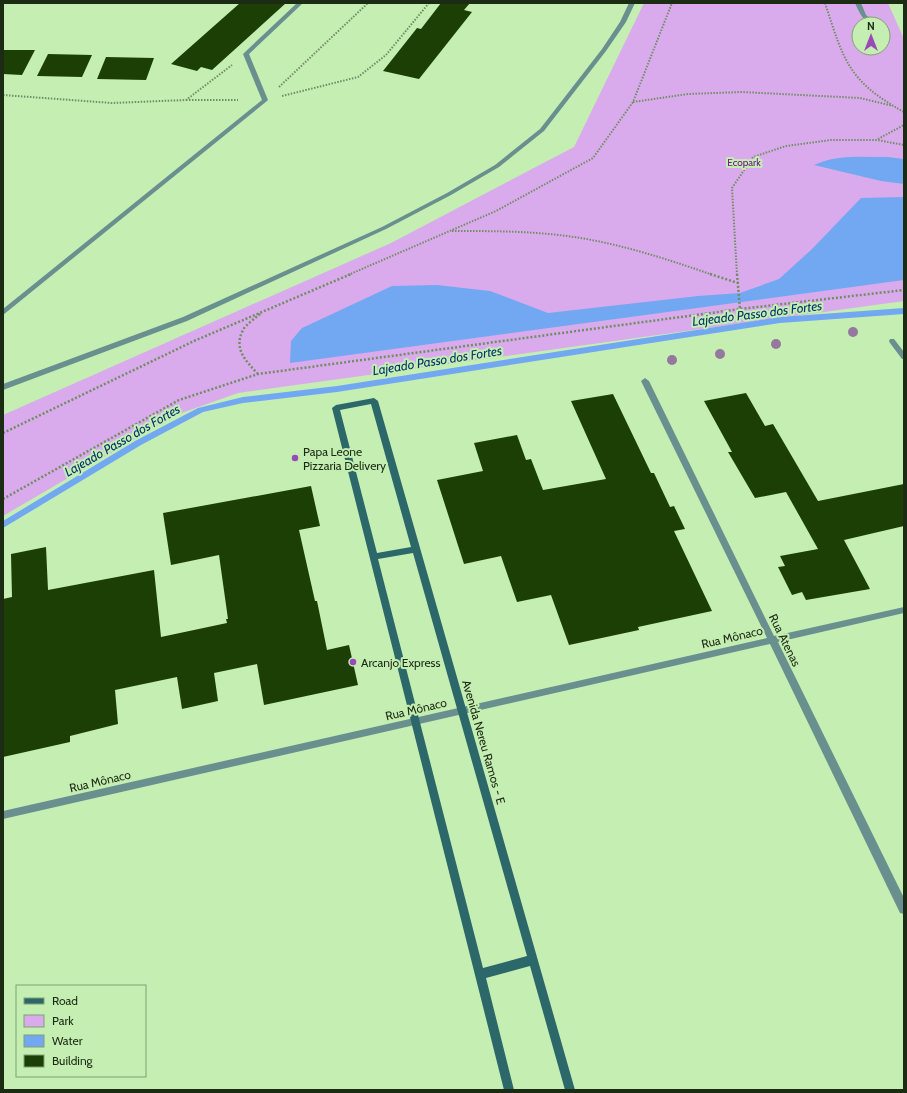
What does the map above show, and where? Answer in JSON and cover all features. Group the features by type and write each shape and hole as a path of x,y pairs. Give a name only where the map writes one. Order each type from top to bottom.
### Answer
{"street":[{"path":"3,313 265,100 246,54 300,3"},
{"path":"3,387 185,319 384,228 450,194 498,166 542,130 604,50 623,22 632,3"},
{"path":"858,3 864,16"},
{"path":"892,341 904,357"},
{"name":"Rua Atenas","path":"645,381 904,909"},
{"name":"Avenida Nereu Ramos - E","path":"374,557 336,408 374,401 570,1090"},
{"path":"416,549 374,557 510,1090"},
{"name":"Rua Mônaco","path":"3,815 904,610"},
{"path":"480,974 533,960"}],"path":[{"path":"265,100 368,3"},
{"path":"3,96 112,103 186,100 265,100 358,77 386,55 429,3"},
{"path":"825,3 835,35 849,67 867,88 904,112"},
{"path":"186,100 246,54"},
{"path":"632,102 688,94 742,92 860,98 893,106"},
{"path":"877,140 904,125"},
{"path":"740,309 733,223 732,188 753,157 786,146 831,140 877,140 904,145"},
{"path":"449,231 522,231 574,237 659,257 738,283"},
{"path":"3,499 179,400 258,374 740,309 904,290"},
{"path":"258,374 245,360 239,348 243,330 263,311"}],"green space":[{"name":"Ecopark","path":"644,3 888,3 904,39 904,301 238,393 176,415 3,516 3,415 391,243 574,147"}],"water":[{"path":"888,157 904,159 904,184 881,181 814,165 823,161 841,158"},
{"path":"904,197 904,280 290,363 291,341 302,328 392,286 437,285 490,291 548,313 698,296 740,293 779,279 812,249 861,198"}],"building":[{"path":"240,3 286,3 212,70 201,67 197,71 171,64"},
{"path":"441,3 470,3 464,10 472,12 419,79 383,71 417,28 421,29"},
{"path":"3,50 35,50 22,75 3,74"},
{"path":"48,54 92,55 82,77 37,76"},
{"path":"106,57 154,58 146,80 97,79"},
{"path":"746,393 765,426 773,424 818,501 904,484 904,526 844,540 870,589 806,600 802,592 792,595 778,567 785,566 780,556 818,549 786,492 755,498 728,452 732,452 704,401"},
{"path":"613,394 651,473 654,473 670,507 674,506 685,529 674,531 712,611 638,627 639,630 569,645 551,595 517,602 501,556 464,564 437,480 483,471 474,443 517,435 526,460 531,459 543,490 606,479 571,401"},
{"path":"311,486 320,526 299,530 315,601 317,601 327,650 349,645 358,685 264,705 257,664 214,673 218,701 182,709 177,677 115,690 118,724 70,736 70,742 3,757 3,599 12,597 11,554 46,547 48,590 154,570 161,637 227,623 226,619 228,619 219,555 171,565 163,513"}],"waterway":[{"name":"Lajeado Passo dos Fortes","path":"3,525 138,443 201,410 243,400 337,389 780,320 904,311"}],"place":[{"name":"Papa Leone Pizzaria Delivery","path":"295,458"},
{"name":"Arcanjo Express","path":"353,662"}]}
